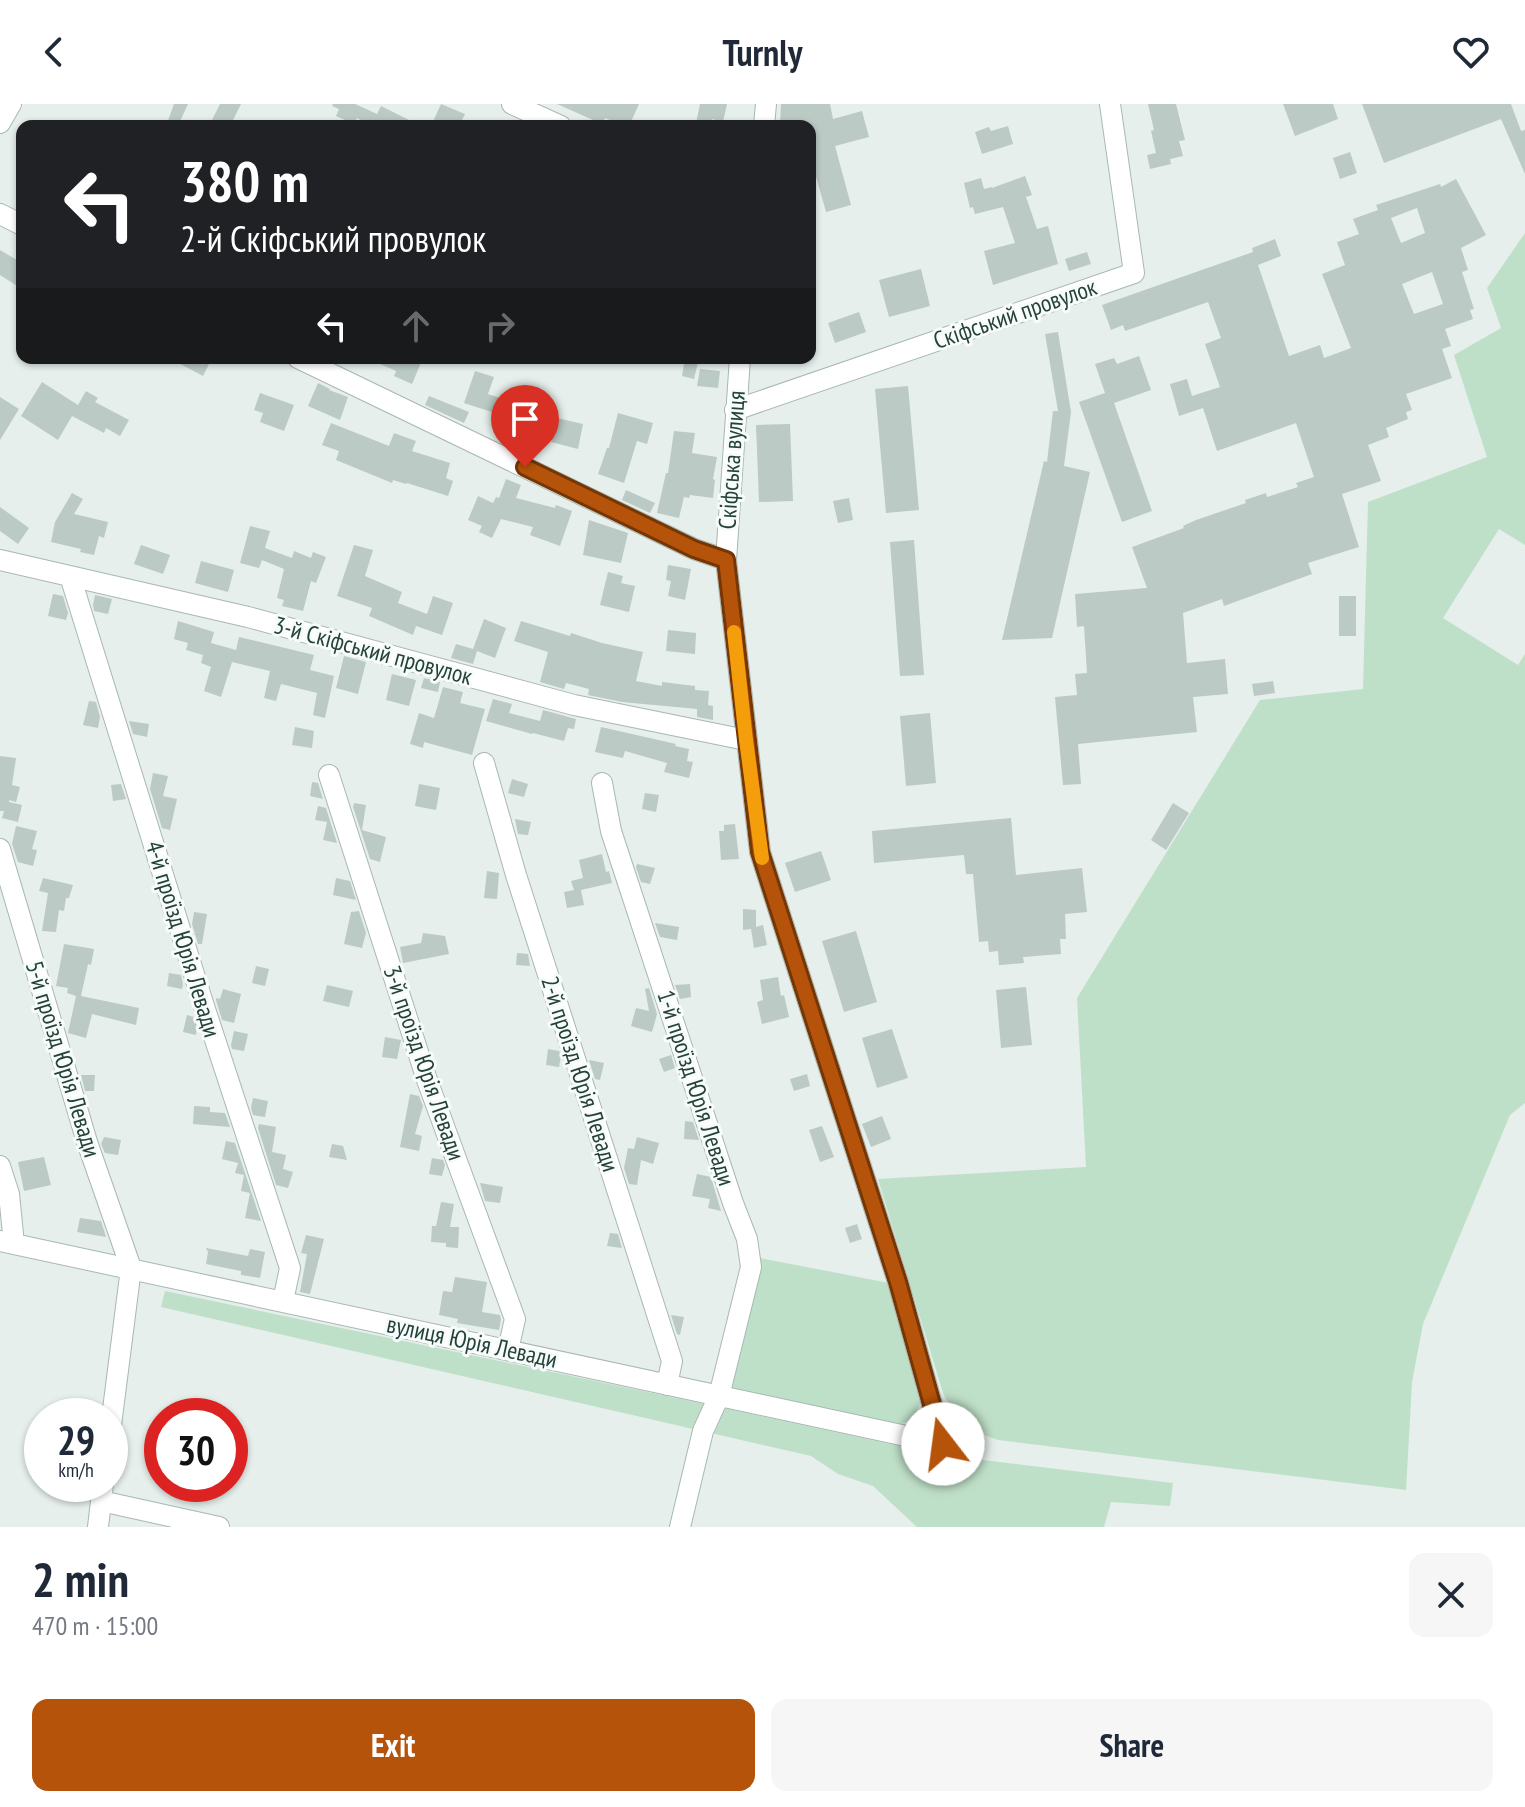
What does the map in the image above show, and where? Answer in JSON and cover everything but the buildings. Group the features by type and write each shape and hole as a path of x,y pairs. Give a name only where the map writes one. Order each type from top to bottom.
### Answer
{"street":[{"path":"0,123 11,104"},
{"path":"512,104 548,120"},
{"name":"Скіфський провулок","path":"735,410 1134,273 1110,104"},
{"path":"310,364 694,549 726,560"},
{"name":"Скіфська вулиця","path":"739,364 726,560 760,852 898,1282 943,1444"},
{"name":"3-й Скіфський провулок","path":"0,560 248,617 574,705 746,740"},
{"name":"4-й проїзд Юрія Левади","path":"70,576 203,1003 290,1268 283,1301"},
{"name":"2-й проїзд Юрія Левади","path":"484,763 516,875 672,1361 667,1385"},
{"name":"3-й проїзд Юрія Левади","path":"329,775 427,1080 515,1319 508,1350"},
{"name":"1-й проїзд Юрія Левади","path":"602,783 611,831 747,1239 751,1267 719,1396 703,1431 680,1527"},
{"name":"5-й проїзд Юрія Левади","path":"0,849 87,1142 131,1268"},
{"path":"0,1166 9,1194 7,1242"},
{"name":"вулиця Юрія Левади","path":"7,1242 943,1444"},
{"path":"114,1398 131,1268"},
{"path":"128,1500 219,1527"},
{"path":"98,1527 101,1502"}],"green space":[{"path":"1525,233 1525,545 1499,529 1443,618 1518,665 1525,654 1525,1103 1510,1115 1423,1324 1412,1382 1406,1490 998,1440 988,1436 965,1423 943,1393 878,1179 1086,1167 1077,998 1260,700 1363,689 1368,502 1487,457 1454,355 1501,328 1487,288"},
{"path":"760,1258 889,1283 921,1396 912,1418 899,1425 728,1390"},
{"path":"165,1291 941,1455 1173,1483 1170,1506 1111,1502 1104,1527 917,1527 873,1486 838,1474 811,1456 161,1307"}],"slow traffic":[{"path":"734,632 762,858"}],"route":[{"path":"525,467 694,549 726,560 760,852 898,1282 943,1444"}]}
